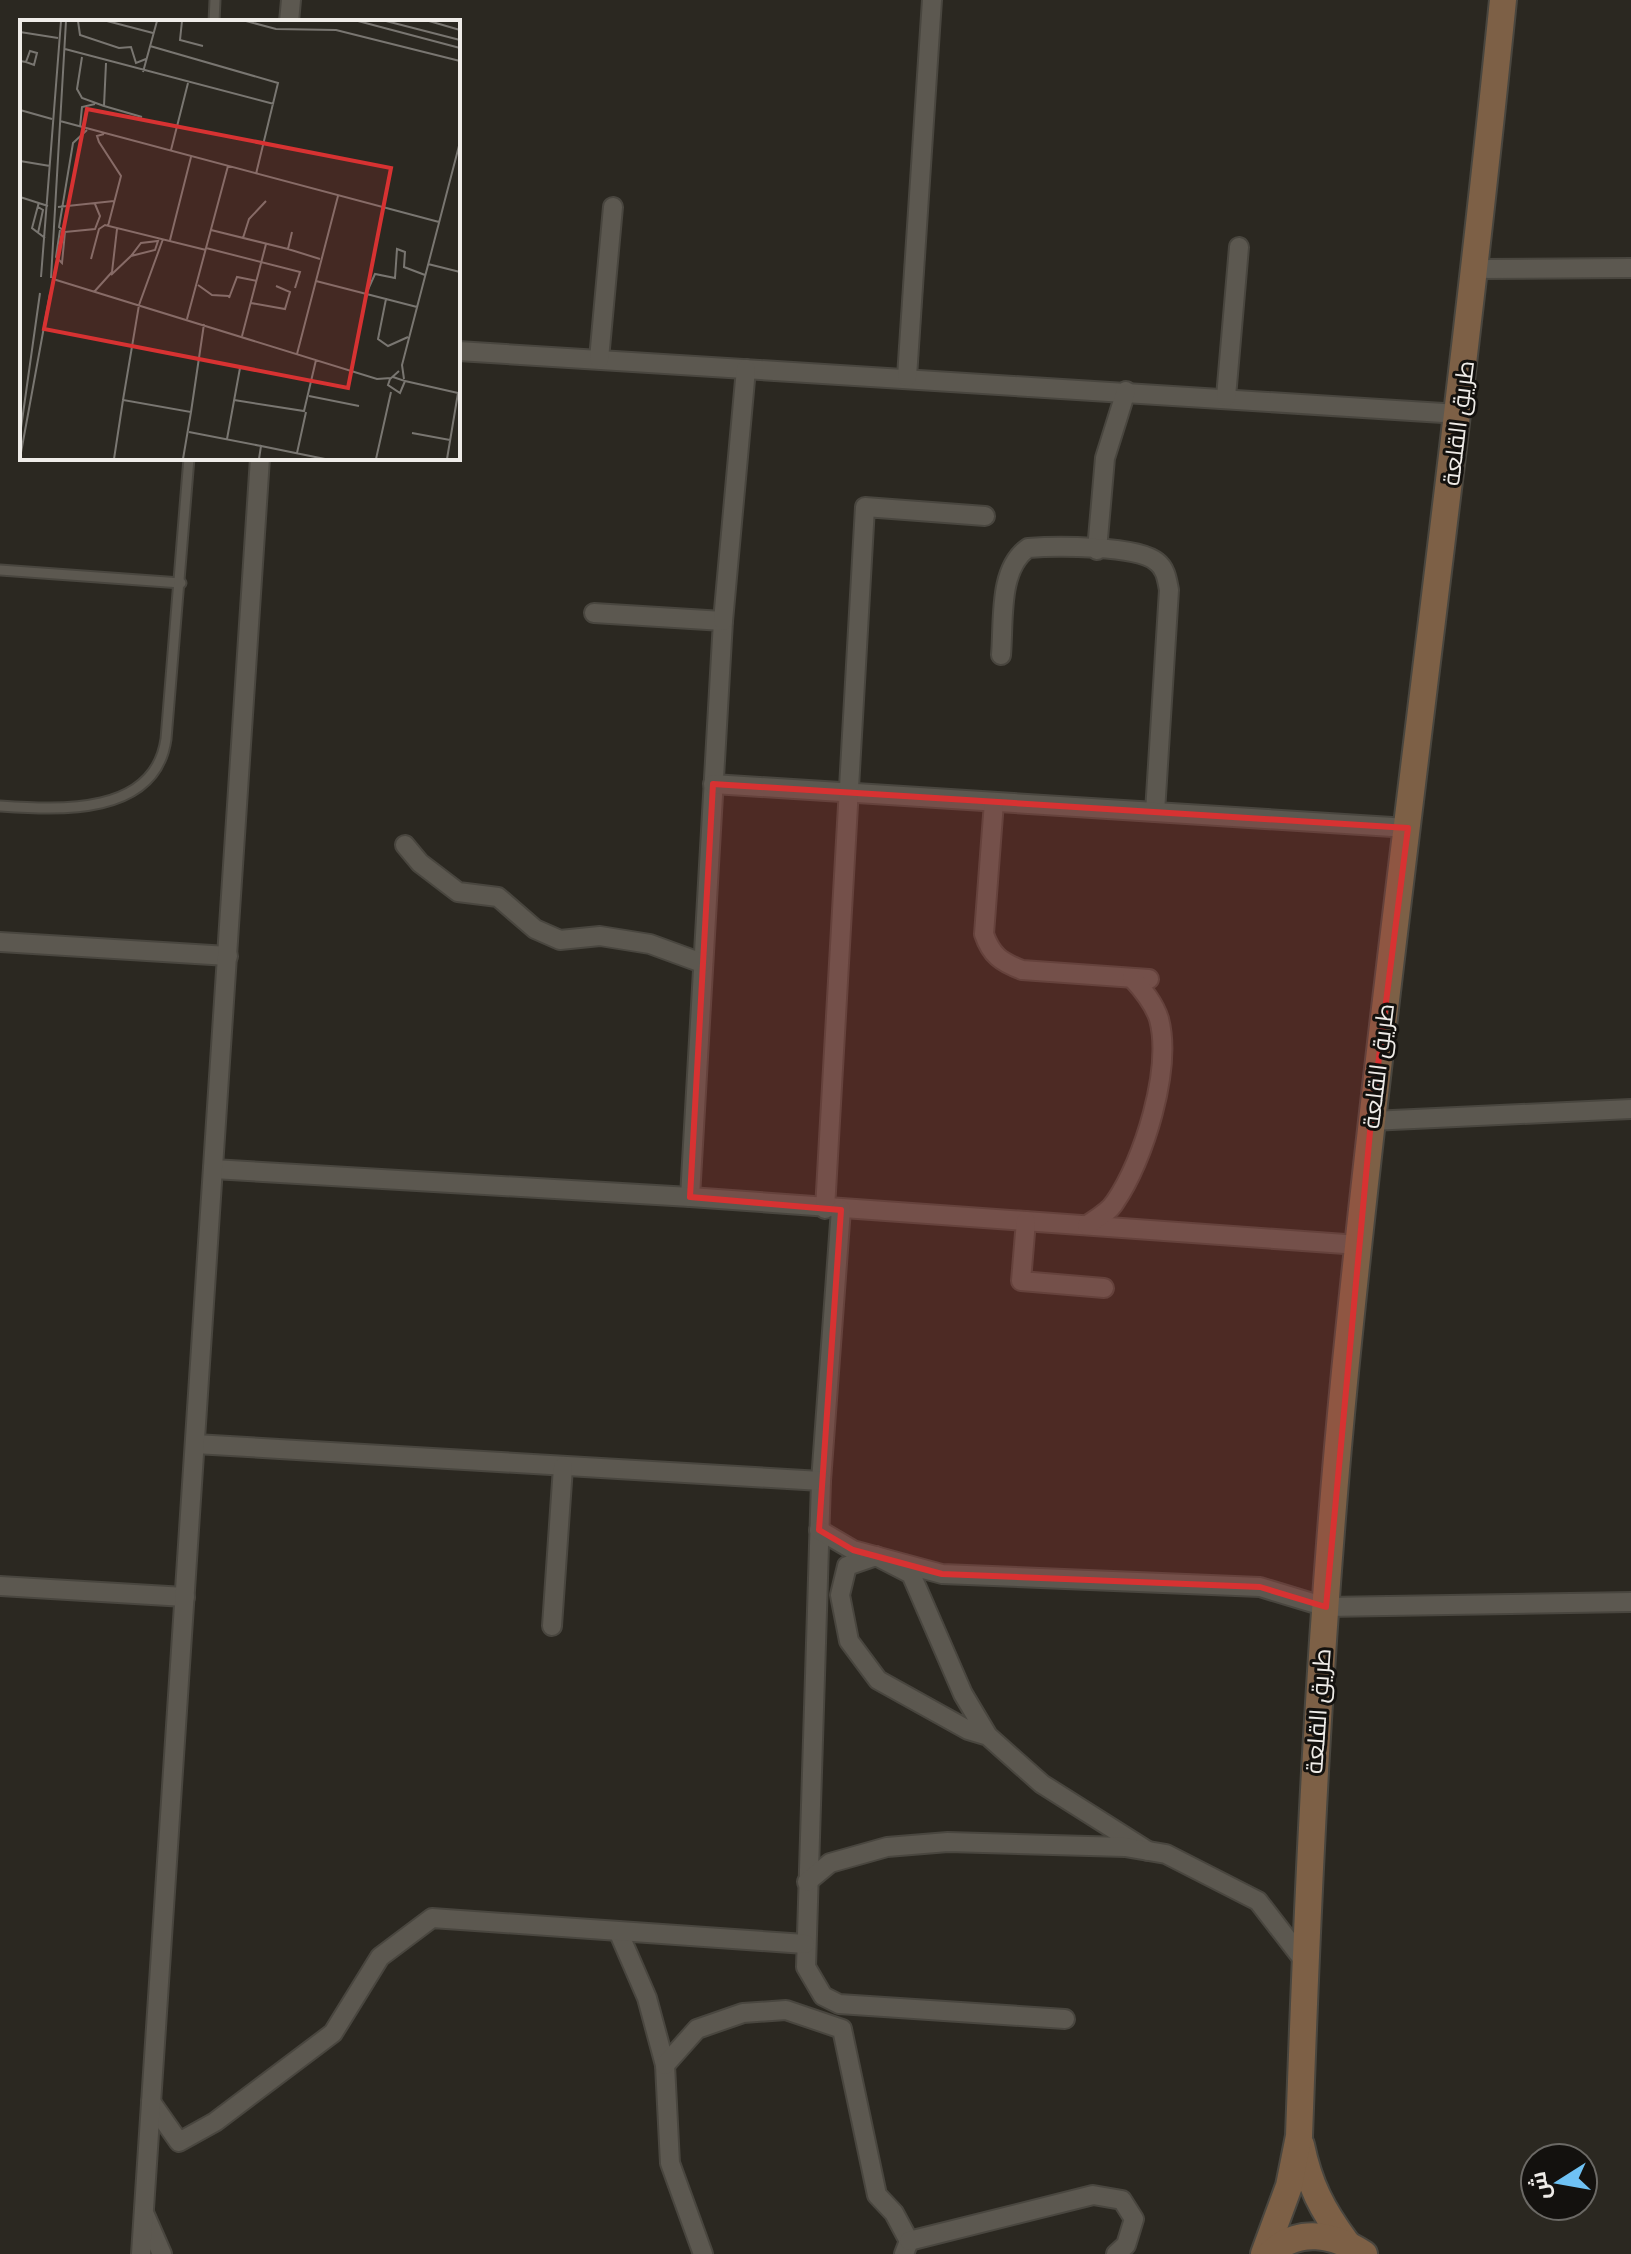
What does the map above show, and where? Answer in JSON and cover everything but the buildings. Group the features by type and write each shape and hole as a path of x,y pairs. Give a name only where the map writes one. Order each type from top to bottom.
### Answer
{"street":[{"path":"289,20 291,0"},
{"path":"907,377 932,0"},
{"name":"طريق القلعة","path":"1267,2254 1289,2186 1299,2136 1305,1962 1326,1607 1359,1245 1371,1121 1476,269 1503,0"},
{"path":"599,359 613,207"},
{"path":"1226,397 1239,247"},
{"path":"1476,269 1631,268"},
{"path":"460,351 1459,414"},
{"path":"690,1197 723,621 746,369"},
{"path":"1097,550 1105,458 1126,391"},
{"path":"141,2254 260,460"},
{"path":"985,516 865,507 819,1530 806,1967 823,1996 839,2004 1065,2019"},
{"path":"1001,655 1008,578 1014,558 1028,548 1136,553 1155,560 1164,570 1169,590 1155,812"},
{"path":"594,613 723,621"},
{"path":"713,784 850,790 1408,828"},
{"path":"994,802 984,934 990,951 1004,963 1022,970 1141,978 1158,1018 1162,1053 1156,1101 1127,1181 1114,1205 1087,1225"},
{"path":"405,845 420,863 458,892 498,897 535,929 560,940 612,938 650,944 702,963"},
{"path":"0,942 228,956"},
{"path":"1371,1121 1631,1109"},
{"path":"213,1169 690,1197 1359,1245"},
{"path":"1026,1221 1021,1281 1104,1288"},
{"path":"195,1444 821,1481"},
{"path":"552,1626 563,1467"},
{"path":"819,1530 853,1550 942,1574 1260,1587 1326,1607 1631,1602"},
{"path":"988,1736 968,1730 878,1680 849,1641 840,1595 847,1566 876,1556 911,1574 963,1694 988,1736 1042,1784 1148,1851"},
{"path":"0,1586 185,1597"},
{"path":"807,1882 830,1863 887,1847 948,1842 1046,1843 1148,1851 1166,1854 1258,1901 1305,1962"},
{"path":"151,2102 179,2142 215,2122 333,2033 380,1957 432,1918 805,1944"},
{"path":"618,1931 647,1998 665,2065 670,2163 703,2254"},
{"path":"665,2065 697,2029 743,2013 786,2010 842,2029 850,2052 877,2195 894,2213 907,2248 1093,2195 1122,2200 1134,2219 1126,2245 1116,2254"},
{"name":"طريق القلعة","path":"1299,2136 1308,2180 1320,2207 1355,2248"},
{"path":"144,2212 162,2254"},
{"path":"1267,2254 1302,2236 1327,2236 1355,2248"}],"lane":[{"path":"214,20 215,0"},
{"path":"0,806 42,809 95,803 139,789 154,776 163,759 166,739 189,460"},
{"path":"0,570 181,583"}],"highlighted area":[{"path":"713,784 1408,828 1371,1121 1326,1607 1260,1587 942,1574 853,1550 819,1530 841,1210 690,1197"}]}
